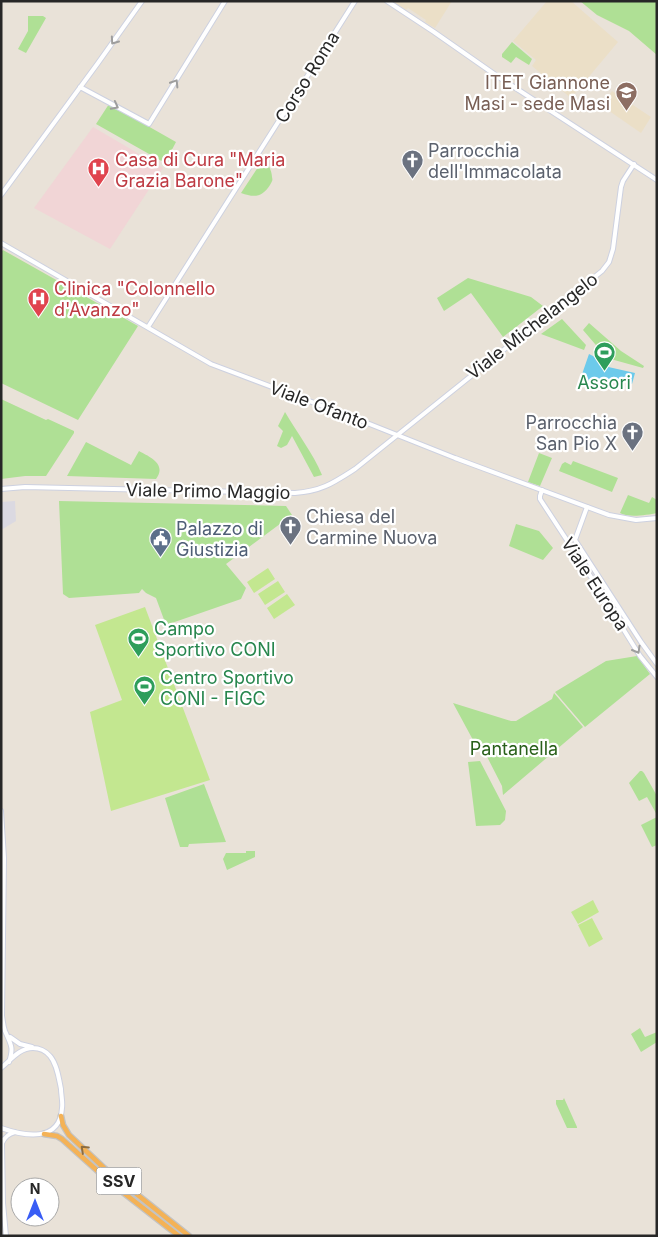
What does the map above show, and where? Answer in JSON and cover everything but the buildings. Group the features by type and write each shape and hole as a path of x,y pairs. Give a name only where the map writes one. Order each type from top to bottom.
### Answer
{"highway":[{"name":"SSV","path":"61,1116 63,1125 70,1135 104,1168 189,1236"},
{"name":"SSV","path":"44,1134 57,1136 62,1139 111,1183 179,1236"}],"street":[{"path":"1,196 142,1"},
{"path":"80,87 149,124 225,1"},
{"name":"Corso Roma","path":"148,327 355,1"},
{"path":"387,1 497,76 657,180"},
{"name":"Viale Michelangelo","path":"397,435 602,271 609,262 613,249 621,187 634,164"},
{"name":"Viale Ofanto","path":"1,243 211,364 587,507 622,518 636,520 657,518"},
{"name":"Viale Primo Maggio","path":"1,489 25,487 305,492 321,489 334,483 397,435"},
{"name":"Viale Europa","path":"542,490 540,499 640,656 657,677"},
{"name":"Viale Europa","path":"587,507 575,540 657,664"},
{"path":"1,811 4,858 2,1016 5,1031 12,1044 9,1062"},
{"path":"1,1128 15,1132 44,1134 56,1126 61,1116 62,1108 60,1086 55,1065 50,1056 36,1048 20,1044 8,1036"},
{"path":"1,1068 20,1051 36,1048"},
{"path":"6,1236 3,1203 2,1141 10,1133 15,1132"}],"shaded area":[{"path":"391,1 452,1 435,28 408,8 406,10"},
{"path":"547,1 571,1 618,42 571,98 532,66 536,60 513,41"},
{"name":"ITET Giannone Masi - sede Masi","path":"612,91 651,117 641,133 602,106"},
{"name":"Casa di Cura \"Maria Grazia Barone\"","path":"93,127 163,168 110,249 34,208"},
{"path":"15,501 16,521 1,530 1,502"}],"green space":[{"path":"580,1 657,1 657,55 629,31 597,15"},
{"path":"28,16 43,16 46,18 26,53 18,49 28,31"},
{"path":"512,42 532,59 529,65 516,57 511,63 502,57 502,54"},
{"path":"109,104 176,142 165,163 96,124"},
{"path":"264,158 272,174 270,185 264,192 258,195 250,196 241,193"},
{"path":"3,250 138,326 78,420 1,383 1,252"},
{"path":"468,278 531,297 543,306 503,337 471,293 444,311 437,298"},
{"path":"562,319 586,345 584,350 541,334"},
{"path":"589,323 621,351 644,366 643,368 607,358 583,330"},
{"path":"1,399 74,431 46,476 1,479"},
{"path":"285,412 310,451 322,475 314,477 292,436 287,445 281,448 277,446 283,431 278,426"},
{"path":"86,442 131,465 139,451 156,462 160,469 159,474 156,479 67,476"},
{"path":"539,453 552,458 540,486 528,482"},
{"path":"573,461 618,478 612,492 559,471 562,464 565,462 571,465"},
{"path":"628,495 649,503 652,497 657,500 657,513 633,516 623,515 620,513"},
{"path":"59,501 286,506 292,515 226,564 246,588 241,599 166,625 156,598 142,589 139,593 69,598 63,594"},
{"path":"516,524 539,531 553,548 543,560 509,546"},
{"path":"268,568 275,579 254,593 247,582"},
{"path":"278,581 285,592 265,605 258,594"},
{"path":"287,594 295,605 274,619 267,608"},
{"name":"Centro Sportivo CONI - FIGC","path":"145,607 210,780 111,811 90,712 122,700 95,625"},
{"path":"637,656 650,674 585,727 555,692 606,661"},
{"name":"Pantanella","path":"554,693 583,727 503,795 502,786 480,743 473,740 453,703 516,721 552,699"},
{"path":"480,761 506,811 505,820 500,825 476,826 468,762"},
{"path":"640,771 644,773 657,796 657,815 647,797 639,801 629,783"},
{"path":"204,784 226,842 189,844 188,847 180,847 165,798"},
{"path":"657,817 657,845 652,847 641,825"},
{"path":"246,851 255,851 255,857 227,870 223,859 226,853 246,853"},
{"path":"593,900 599,912 578,924 571,912"},
{"path":"592,918 603,939 589,947 578,925"},
{"path":"640,1028 645,1037 657,1032 657,1042 641,1052 631,1034"},
{"path":"564,1098 577,1128 567,1128 556,1104 556,1100 563,1100"}],"water":[{"name":"Assori","path":"589,354 604,366 635,373 632,384 618,380 612,383 609,388 580,380"}],"place":[{"name":"ITET Giannone Masi - sede Masi","path":"626,111"},
{"name":"Parrocchia dell'Immacolata","path":"412,179"},
{"name":"Casa di Cura \"Maria Grazia Barone\"","path":"99,188"},
{"name":"Clinica \"Colonnello d'Avanzo\"","path":"38,317"},
{"name":"Assori","path":"604,371"},
{"name":"Parrocchia San Pio X","path":"633,451"},
{"name":"Chiesa del Carmine Nuova","path":"290,545"},
{"name":"Palazzo di Giustizia","path":"160,557"},
{"name":"Campo Sportivo CONI","path":"138,657"},
{"name":"Centro Sportivo CONI - FIGC","path":"144,706"}]}
